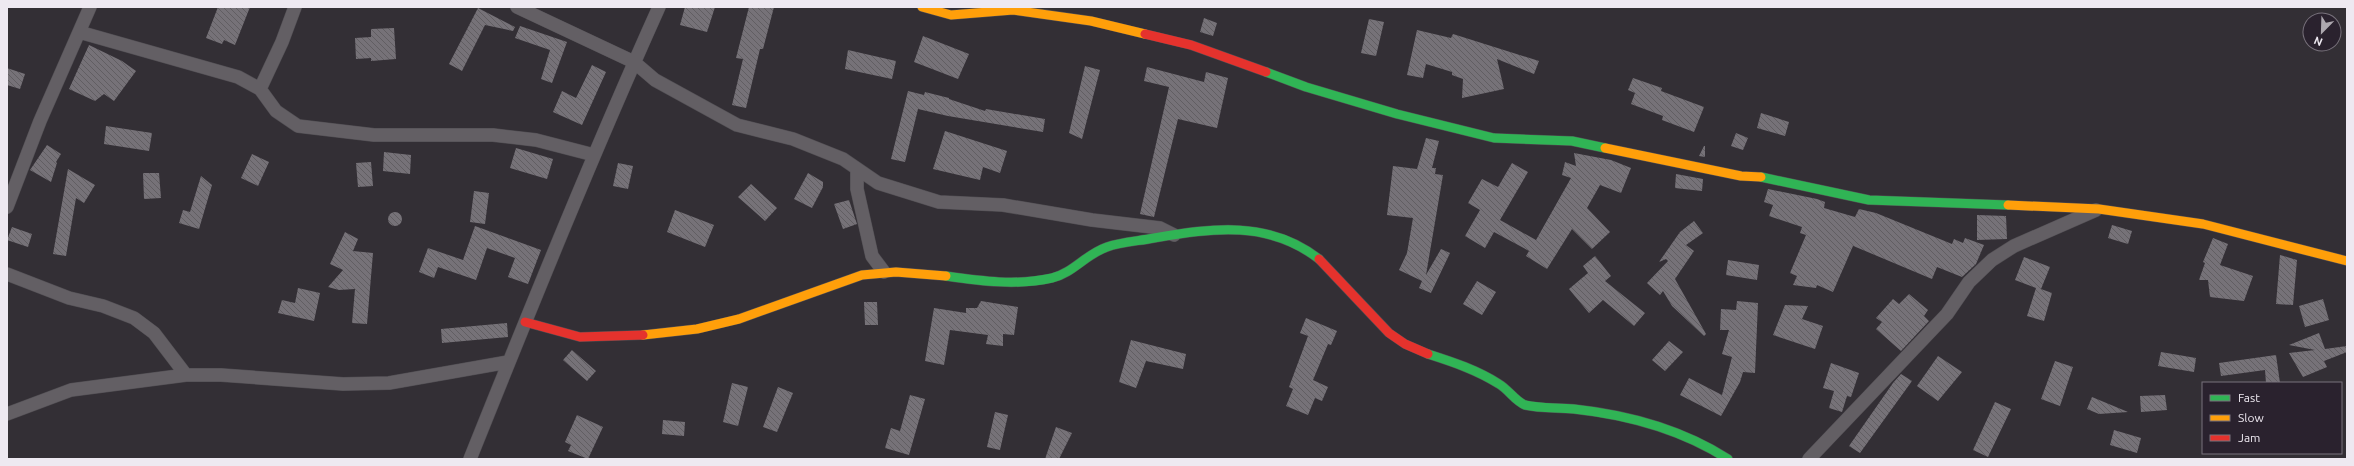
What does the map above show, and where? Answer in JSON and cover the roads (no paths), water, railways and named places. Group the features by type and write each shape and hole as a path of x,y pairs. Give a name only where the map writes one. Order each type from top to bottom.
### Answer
{"street":[{"path":"7,207 40,121 90,7"},
{"path":"260,89 282,42 295,7"},
{"path":"517,7 634,62 655,80 737,124 792,139 843,159 878,183 939,202 1004,205 1092,220 1160,228 1176,236"},
{"path":"471,459 508,362 594,154 659,7"},
{"path":"922,7 951,15 1013,10 1091,21 1191,45 1306,86 1389,112 1494,138 1530,141 1572,141 1740,176 1772,178 1869,200 2099,209 2203,224 2347,261"},
{"path":"79,32 238,77 260,89 276,111 298,126 374,135 493,135 536,140 594,154"},
{"path":"857,169 857,189 872,256 884,272"},
{"path":"1809,459 1947,314 1969,282 1992,260 2014,246 2099,209"},
{"path":"525,322 552,332 581,337 651,336 721,322 779,306 846,278 884,272 915,271 982,281 1031,282 1053,278 1072,270 1089,256 1107,246 1230,229 1280,237 1306,250 1330,270 1394,338 1421,352 1456,362 1485,376 1509,391 1519,403 1535,408 1552,406 1591,411 1656,423 1687,435 1728,459"},
{"path":"7,274 69,298 103,306 134,318 154,333 186,375"},
{"path":"7,414 71,390 186,375 228,375 343,384 389,383 508,362"}]}
